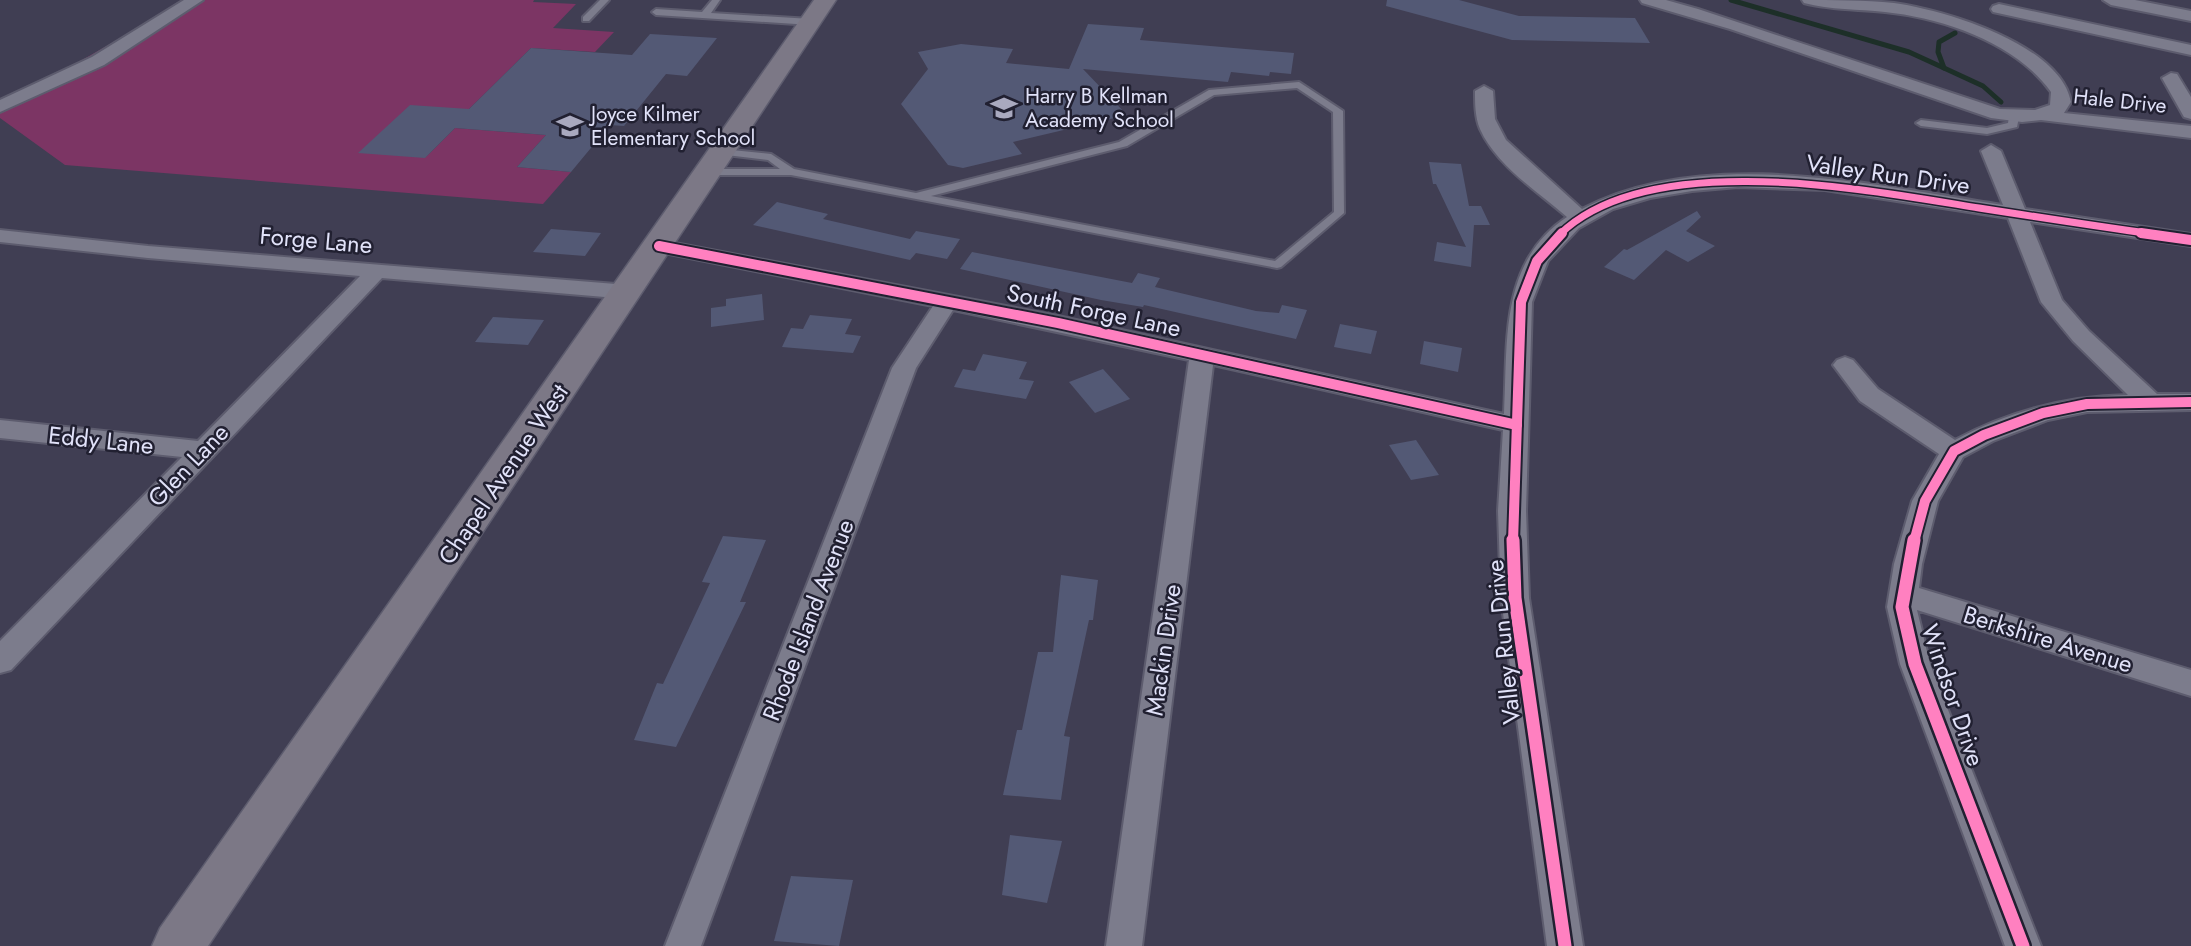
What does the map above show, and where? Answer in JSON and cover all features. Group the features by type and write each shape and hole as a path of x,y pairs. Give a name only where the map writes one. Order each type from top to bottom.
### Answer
{"main road":[{"name":"Chapel Avenue West","path":"178,946 628,292 825,0"}],"street":[{"path":"0,107 97,61 195,0"},
{"name":"Hale Drive","path":"1648,0 1762,32 1887,78 2014,117 2045,117 2191,132"},
{"path":"1810,0 1895,8 1957,24 2008,47 2051,78 2060,93 2056,110 2045,117"},
{"path":"1894,0 1976,19"},
{"path":"2111,0 2191,16"},
{"path":"1957,24 1976,19 2001,4 2191,50"},
{"path":"2171,78 2191,113"},
{"path":"1484,91 1484,111 1491,134 1519,164 1580,218"},
{"path":"1991,151 2052,302 2081,335 2149,401"},
{"name":"Valley Run Drive","path":"1564,946 1515,598 1512,511 1521,302 1531,273 1545,247 1580,218 1600,207 1685,185 1735,181 1860,188 2191,240"},
{"name":"Forge Lane","path":"0,236 148,252 628,292"},
{"name":"South Forge Lane","path":"659,246 1202,355 1517,425"},
{"name":"Glen Lane","path":"0,661 201,450 377,271"},
{"name":"Rhode Island Avenue","path":"683,946 904,368 947,302"},
{"name":"Mackin Drive","path":"1124,946 1202,355"},
{"path":"1845,365 1869,395 1903,421 1954,452"},
{"name":"Windsor Drive","path":"2023,946 1915,664 1902,607 1908,565 1925,501 1954,452 1984,435 2043,413 2087,404 2191,402"},
{"name":"Eddy Lane","path":"0,429 201,450"},
{"name":"Berkshire Avenue","path":"1904,595 2191,683"}],"lane":[{"path":"586,19 605,0"},
{"path":"669,0 656,12 810,22"},
{"path":"705,15 716,0"},
{"path":"716,162 791,172 916,196 1278,265 1339,213 1338,111 1299,85 1212,92 1123,144 916,196"},
{"path":"1921,123 1987,131 2013,125 2014,117"},
{"path":"716,162 771,157 791,172"}],"shaded area":[{"path":"187,0 534,0 533,2 576,4 553,28 614,32 595,52 531,48 469,109 425,158 455,128 546,135 517,167 571,172 543,204 65,165 0,118 0,107"}],"building":[{"path":"1387,0 1459,0 1519,16 1635,18 1650,43 1512,40 1386,6"},
{"path":"1088,24 1144,28 1140,40 1294,53 1291,74 1270,72 1269,76 1231,72 1228,82 1083,69 1127,115 1013,142 1022,154 963,168 948,165 901,104 928,69 918,52 961,44 1013,49 1006,63 1069,69"},
{"path":"650,34 717,38 687,76 666,74 624,126 610,125 571,172 517,167 546,135 455,128 425,158 358,153 410,105 469,109 531,48 632,55"},
{"path":"1429,162 1461,164 1469,206 1481,206 1490,225 1474,225 1471,267 1434,261 1437,242 1466,247 1436,184 1433,184"},
{"path":"777,202 828,214 823,219 910,239 916,231 960,239 947,259 916,253 910,260 753,225"},
{"path":"1697,211 1701,217 1686,231 1715,246 1688,262 1666,250 1634,280 1604,267 1624,249 1627,250"},
{"path":"551,229 601,233 585,256 533,252"},
{"path":"972,252 1132,283 1138,273 1160,278 1155,287 1256,311 1279,313 1282,305 1307,310 1296,339 1144,305 1143,307 1101,300 960,269"},
{"path":"762,294 764,320 711,327 711,308 726,306 726,299"},
{"path":"810,315 852,319 845,334 861,336 853,353 782,347 791,328 803,329"},
{"path":"493,317 544,320 528,345 475,342"},
{"path":"1340,324 1377,331 1371,354 1334,347"},
{"path":"1424,341 1462,348 1458,372 1420,364"},
{"path":"983,354 1027,362 1019,379 1034,381 1026,399 954,387 963,369 975,371"},
{"path":"1103,369 1130,399 1095,413 1069,382"},
{"path":"1416,440 1439,475 1411,480 1389,445"},
{"path":"723,536 766,540 740,602 746,602 676,747 634,740 657,683 663,684 710,583 702,582"},
{"path":"1061,575 1098,580 1093,620 1089,620 1064,736 1070,737 1061,800 1003,795 1017,730 1022,730 1038,652 1053,652"},
{"path":"1010,835 1062,841 1047,903 1002,895"},
{"path":"791,876 853,880 839,946 774,941"}],"waterway":[{"path":"1731,0 1909,52 1944,68"},
{"path":"1944,68 1938,52 1939,42 1955,33"},
{"path":"1944,68 1983,86 2001,102"}],"cycle path":[{"path":"1565,946 1515,598 1512,511 1521,302 1528,281 1545,249 1571,223 1606,205 1647,192 1738,181 1861,188 2191,240"},
{"path":"659,246 1058,323 1517,425"},
{"path":"2023,946 1915,664 1902,607 1908,564 1925,501 1954,451 1984,435 2043,413 2087,404 2191,402"}],"place":[{"name":"Harry B Kellman Academy School","path":"1004,108"},
{"name":"Joyce Kilmer Elementary School","path":"570,126"}]}
